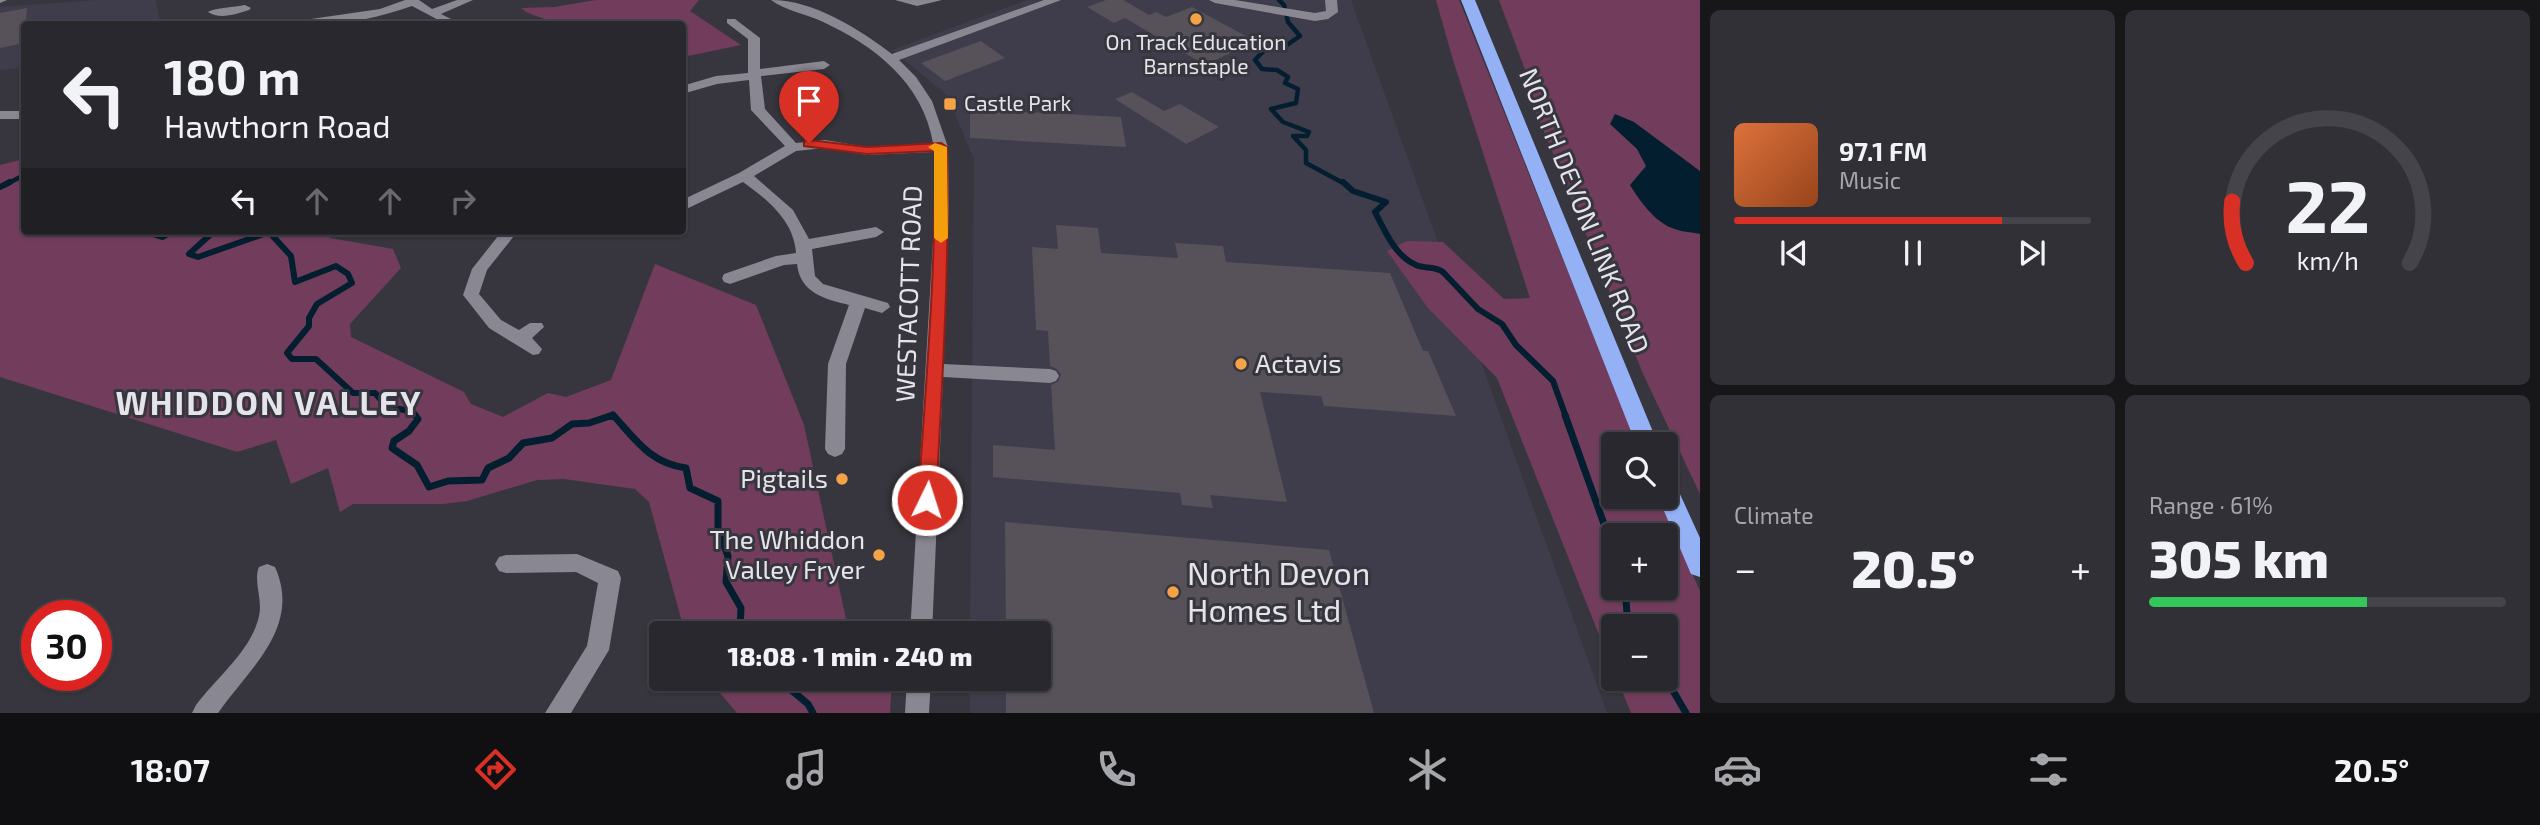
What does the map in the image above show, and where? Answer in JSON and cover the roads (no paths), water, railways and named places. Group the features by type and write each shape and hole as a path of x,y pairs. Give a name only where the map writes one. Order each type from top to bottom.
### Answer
{"highway":[{"name":"NORTH DEVON LINK ROAD","path":"1468,0 1642,432"},
{"path":"1675,509 1700,566"}],"street":[{"path":"431,14 467,0"},
{"name":"WESTACOTT ROAD","path":"777,0 834,21 870,43 912,83 927,105 936,125 941,147 942,207 922,621"},
{"path":"901,0 917,3 936,0"},
{"path":"889,59 1055,0"},
{"path":"1222,1 1315,17 1332,12 1331,0"},
{"path":"324,21 382,12 412,1 448,21"},
{"path":"214,12 229,19 245,8"},
{"path":"731,21 754,38 752,52 758,110 793,147"},
{"path":"686,89 716,80 824,65"},
{"path":"0,115 21,115"},
{"path":"686,204 744,176 793,147 825,144 867,151 941,147"},
{"path":"744,176 782,206 798,228 804,251 805,273 811,284 821,291 882,307"},
{"path":"730,278 804,251 876,232"},
{"path":"507,235 478,270 472,283 471,295 495,324 527,343 536,327"},
{"path":"835,449 837,364 859,301"},
{"path":"936,370 1051,376"},
{"path":"506,564 578,563 610,578 598,650 557,713"},
{"path":"204,713 264,633 271,616 272,599 267,574"},
{"path":"918,713 919,691"}],"water":[{"path":"1615,114 1634,122 1700,171 1700,234 1666,225 1654,216 1638,197 1630,185 1646,166 1637,149 1610,124"}],"waterway":[{"path":"1279,0 1284,5 1288,22 1300,36 1287,45 1270,44 1255,60 1262,69 1277,70 1288,77 1285,83 1298,89 1296,103 1271,109 1283,122 1309,132 1307,136 1293,136 1306,150 1306,163 1345,184"},
{"path":"7,184 21,177"},
{"path":"0,187 10,182"},
{"path":"1343,182 1353,191 1386,202 1375,212 1402,256 1416,265 1443,272 1478,309 1502,324 1516,345 1553,381 1566,417"},
{"path":"156,235 166,235"},
{"path":"210,235 189,254 198,257 260,235"},
{"path":"272,235 291,256 295,282 336,266 348,274 352,283 317,304 309,318 309,326 287,353 292,359 316,359 353,393 375,393 386,406 413,412 416,417"},
{"path":"415,415 418,419 409,431 394,441 392,448 417,465 429,487 448,481 482,480 488,468 509,458 523,443 552,438 572,424 589,423 613,415 615,417"},
{"path":"1565,415 1604,523"},
{"path":"608,417 615,417"},
{"path":"615,417 653,456 686,468 690,488 718,501 718,530 728,556 726,582 741,608 740,621"},
{"path":"1626,600 1627,614"},
{"path":"792,691 808,704 813,713"},
{"path":"1673,691 1686,713"}],"place":[{"name":"On Track Education Barnstaple","path":"1196,19"},
{"name":"Castle Park","path":"950,104"},
{"name":"Actavis","path":"1241,364"},
{"name":"Pigtails","path":"842,479"},
{"name":"The Whiddon Valley Fryer","path":"879,555"},
{"name":"North Devon Homes Ltd","path":"1173,592"}],"district":[{"name":"WHIDDON VALLEY","path":"269,403"}]}
